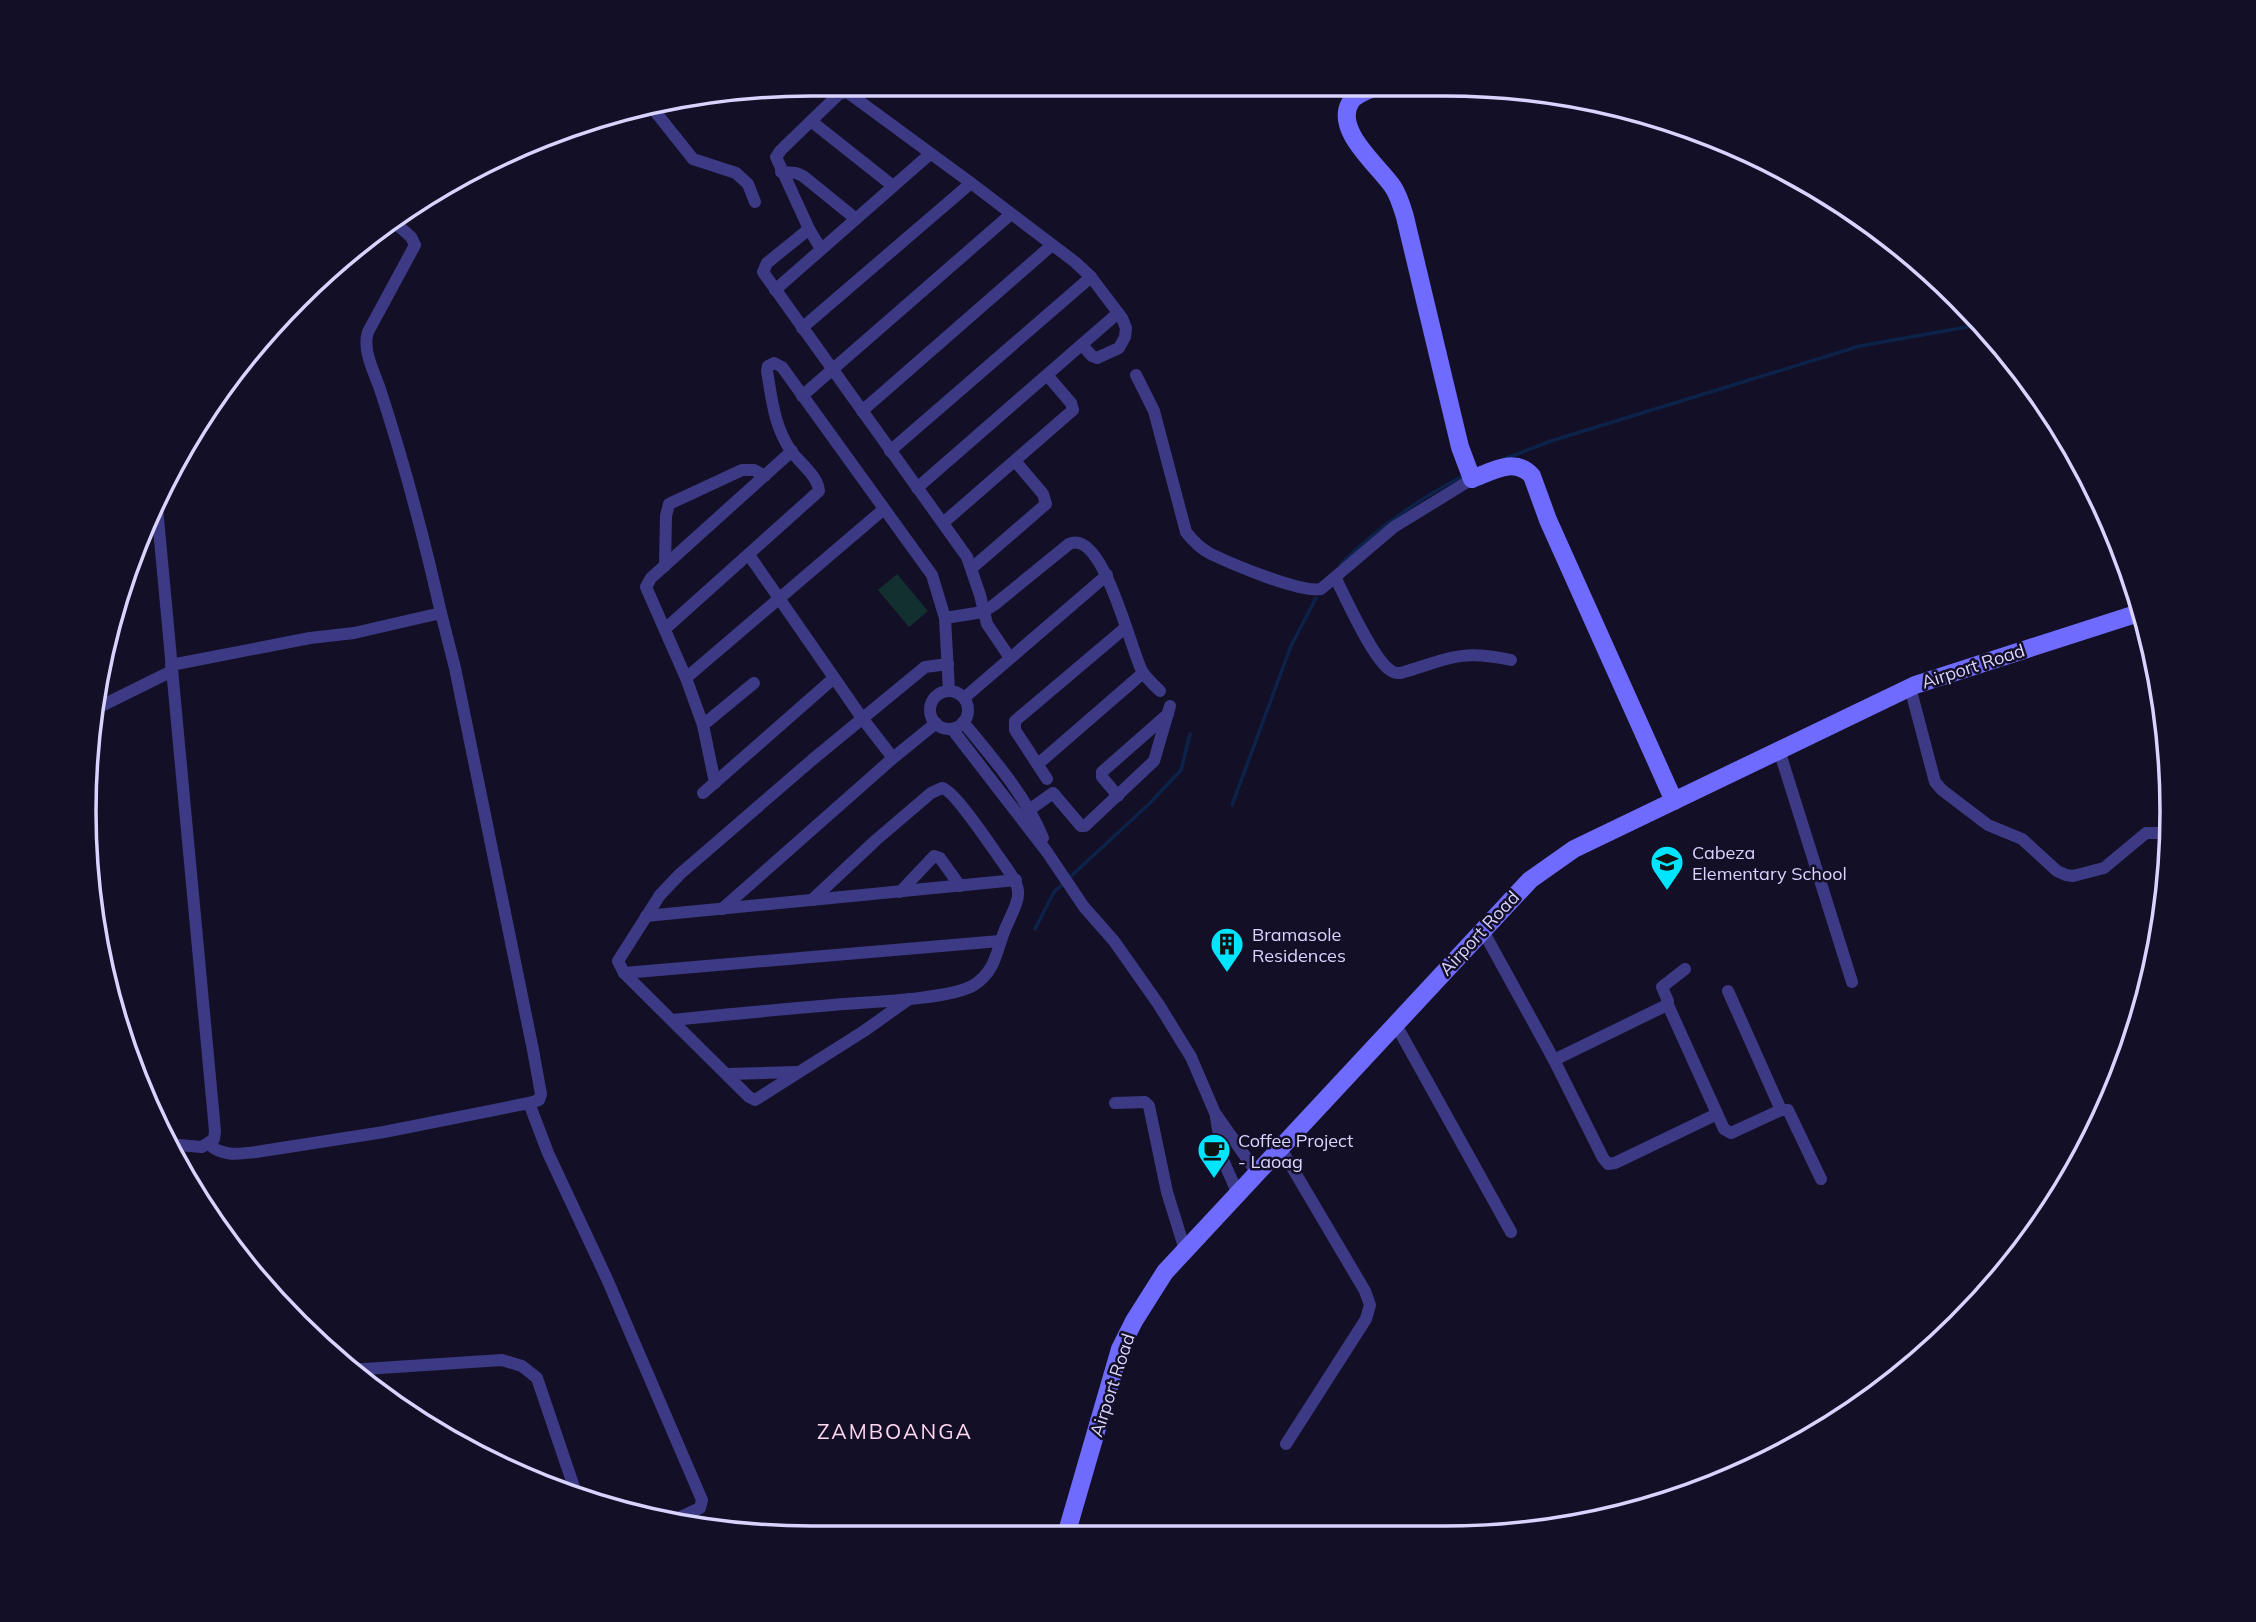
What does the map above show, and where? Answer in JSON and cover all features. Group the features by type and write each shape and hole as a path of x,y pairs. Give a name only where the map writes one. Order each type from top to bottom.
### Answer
{"main road":[{"path":"1359,96 1349,104 1349,124 1363,154 1396,191 1405,217 1460,447 1472,479 1515,465 1531,476 1548,520 1674,802"},
{"name":"Airport Road","path":"1069,1526 1120,1349 1149,1294 1185,1250 1530,880 1574,849 1910,687 2132,615"}],"street":[{"path":"821,249 776,161 777,155 837,96"},
{"path":"852,96 971,183 1090,277 1118,313 1126,328 1125,337 1119,348 1097,358 1091,356 1082,345"},
{"path":"657,114 692,159 736,173 748,184 755,202"},
{"path":"811,121 893,186"},
{"path":"775,290 930,154"},
{"path":"781,172 803,176 856,219"},
{"path":"802,328 971,183"},
{"path":"802,396 1011,214"},
{"path":"209,1144 219,1152 256,1152 396,1130 538,1100 541,1094 455,668 431,566 366,346 368,332 415,245 400,227"},
{"path":"809,229 767,263 763,270 831,370 967,557 991,631 1010,658"},
{"path":"862,411 1052,245"},
{"path":"890,452 1090,277"},
{"path":"917,488 1118,313"},
{"path":"665,629 819,491 818,484 780,432 775,418 767,371 768,366 774,363 782,367 932,575 945,618 949,691"},
{"path":"943,523 1073,410 1071,403 1047,375"},
{"path":"1136,375 1154,411 1184,525 1193,541 1210,553 1285,584 1304,589 1321,589 1394,527 1472,479"},
{"path":"715,783 703,725 686,678 646,587 665,566 792,451"},
{"path":"972,568 1046,504 1043,494 1015,461"},
{"path":"665,566 666,516 669,504 744,469 765,475"},
{"path":"686,678 884,509"},
{"path":"158,521 215,1131 214,1139 209,1144 193,1148 180,1146"},
{"path":"945,618 983,612 1061,551 1076,541 1083,543 1096,556 1107,575 1143,673 1160,691"},
{"path":"749,555 862,718 893,758"},
{"path":"964,698 1107,575"},
{"path":"1336,579 1376,653 1393,672 1401,673 1455,656 1479,654 1511,660"},
{"path":"104,704 172,668 310,638 354,633 441,613"},
{"path":"1048,779 1015,730 1015,720 1125,628"},
{"path":"909,999 755,1100 624,972 618,961 660,895 680,874 925,667 948,664"},
{"path":"1038,764 1143,673"},
{"path":"703,793 834,678"},
{"path":"703,725 754,682"},
{"path":"1910,687 1935,782 1987,825 2022,839 2060,873 2073,876 2104,868 2141,836 2159,832"},
{"path":"949,691 964,698 968,713 958,725 943,728 936,723 931,713 932,703 939,694 949,691"},
{"path":"1029,810 1053,793 1083,827 1118,796 1154,761 1169,710 1102,772 1102,777 1118,796"},
{"path":"722,909 936,723"},
{"path":"958,725 1029,810 1043,836 1047,852"},
{"path":"1779,750 1852,982"},
{"path":"993,770 1084,907 1114,941 1165,1014 1191,1057 1215,1113 1257,1173"},
{"path":"673,1020 909,999 961,991 973,985 992,968 1000,940 1020,896 1016,880 950,790 942,788 931,793 885,832 812,900"},
{"path":"900,892 934,856 940,859 960,886"},
{"path":"646,916 1016,880"},
{"path":"1482,929 1608,1164 1615,1164 1717,1114"},
{"path":"624,972 1000,940"},
{"path":"1685,969 1662,987 1724,1129 1731,1133 1786,1110 1791,1113 1821,1179"},
{"path":"1728,991 1781,1110"},
{"path":"1554,1060 1663,1008 1667,1003"},
{"path":"1395,1023 1511,1232"},
{"path":"728,1074 796,1072"},
{"path":"529,1102 548,1153 607,1279 702,1500 700,1508 686,1514"},
{"path":"1115,1103 1144,1102 1149,1106 1167,1192 1185,1250"},
{"path":"1215,1113 1223,1160 1238,1194"},
{"path":"1280,1147 1365,1290 1370,1305 1366,1320 1286,1444"},
{"path":"365,1369 502,1360 522,1366 537,1378 573,1485"}],"green space":[{"path":"897,574 928,611 909,627 878,590"}],"waterway":[{"path":"1504,459 1551,441 1860,346 1969,327"},
{"path":"1341,564 1399,515 1463,476"},
{"path":"1232,805 1291,646 1316,598"},
{"path":"1069,878 1150,803 1181,770 1190,734"},
{"path":"1035,929 1054,892 1063,884"}],"place":[{"name":"Cabeza Elementary School","path":"1667,892"},
{"name":"Bramasole Residences","path":"1227,974"},
{"name":"Coffee Project - Laoag","path":"1214,1180"}],"district":[{"name":"ZAMBOANGA","path":"895,1431"}]}
